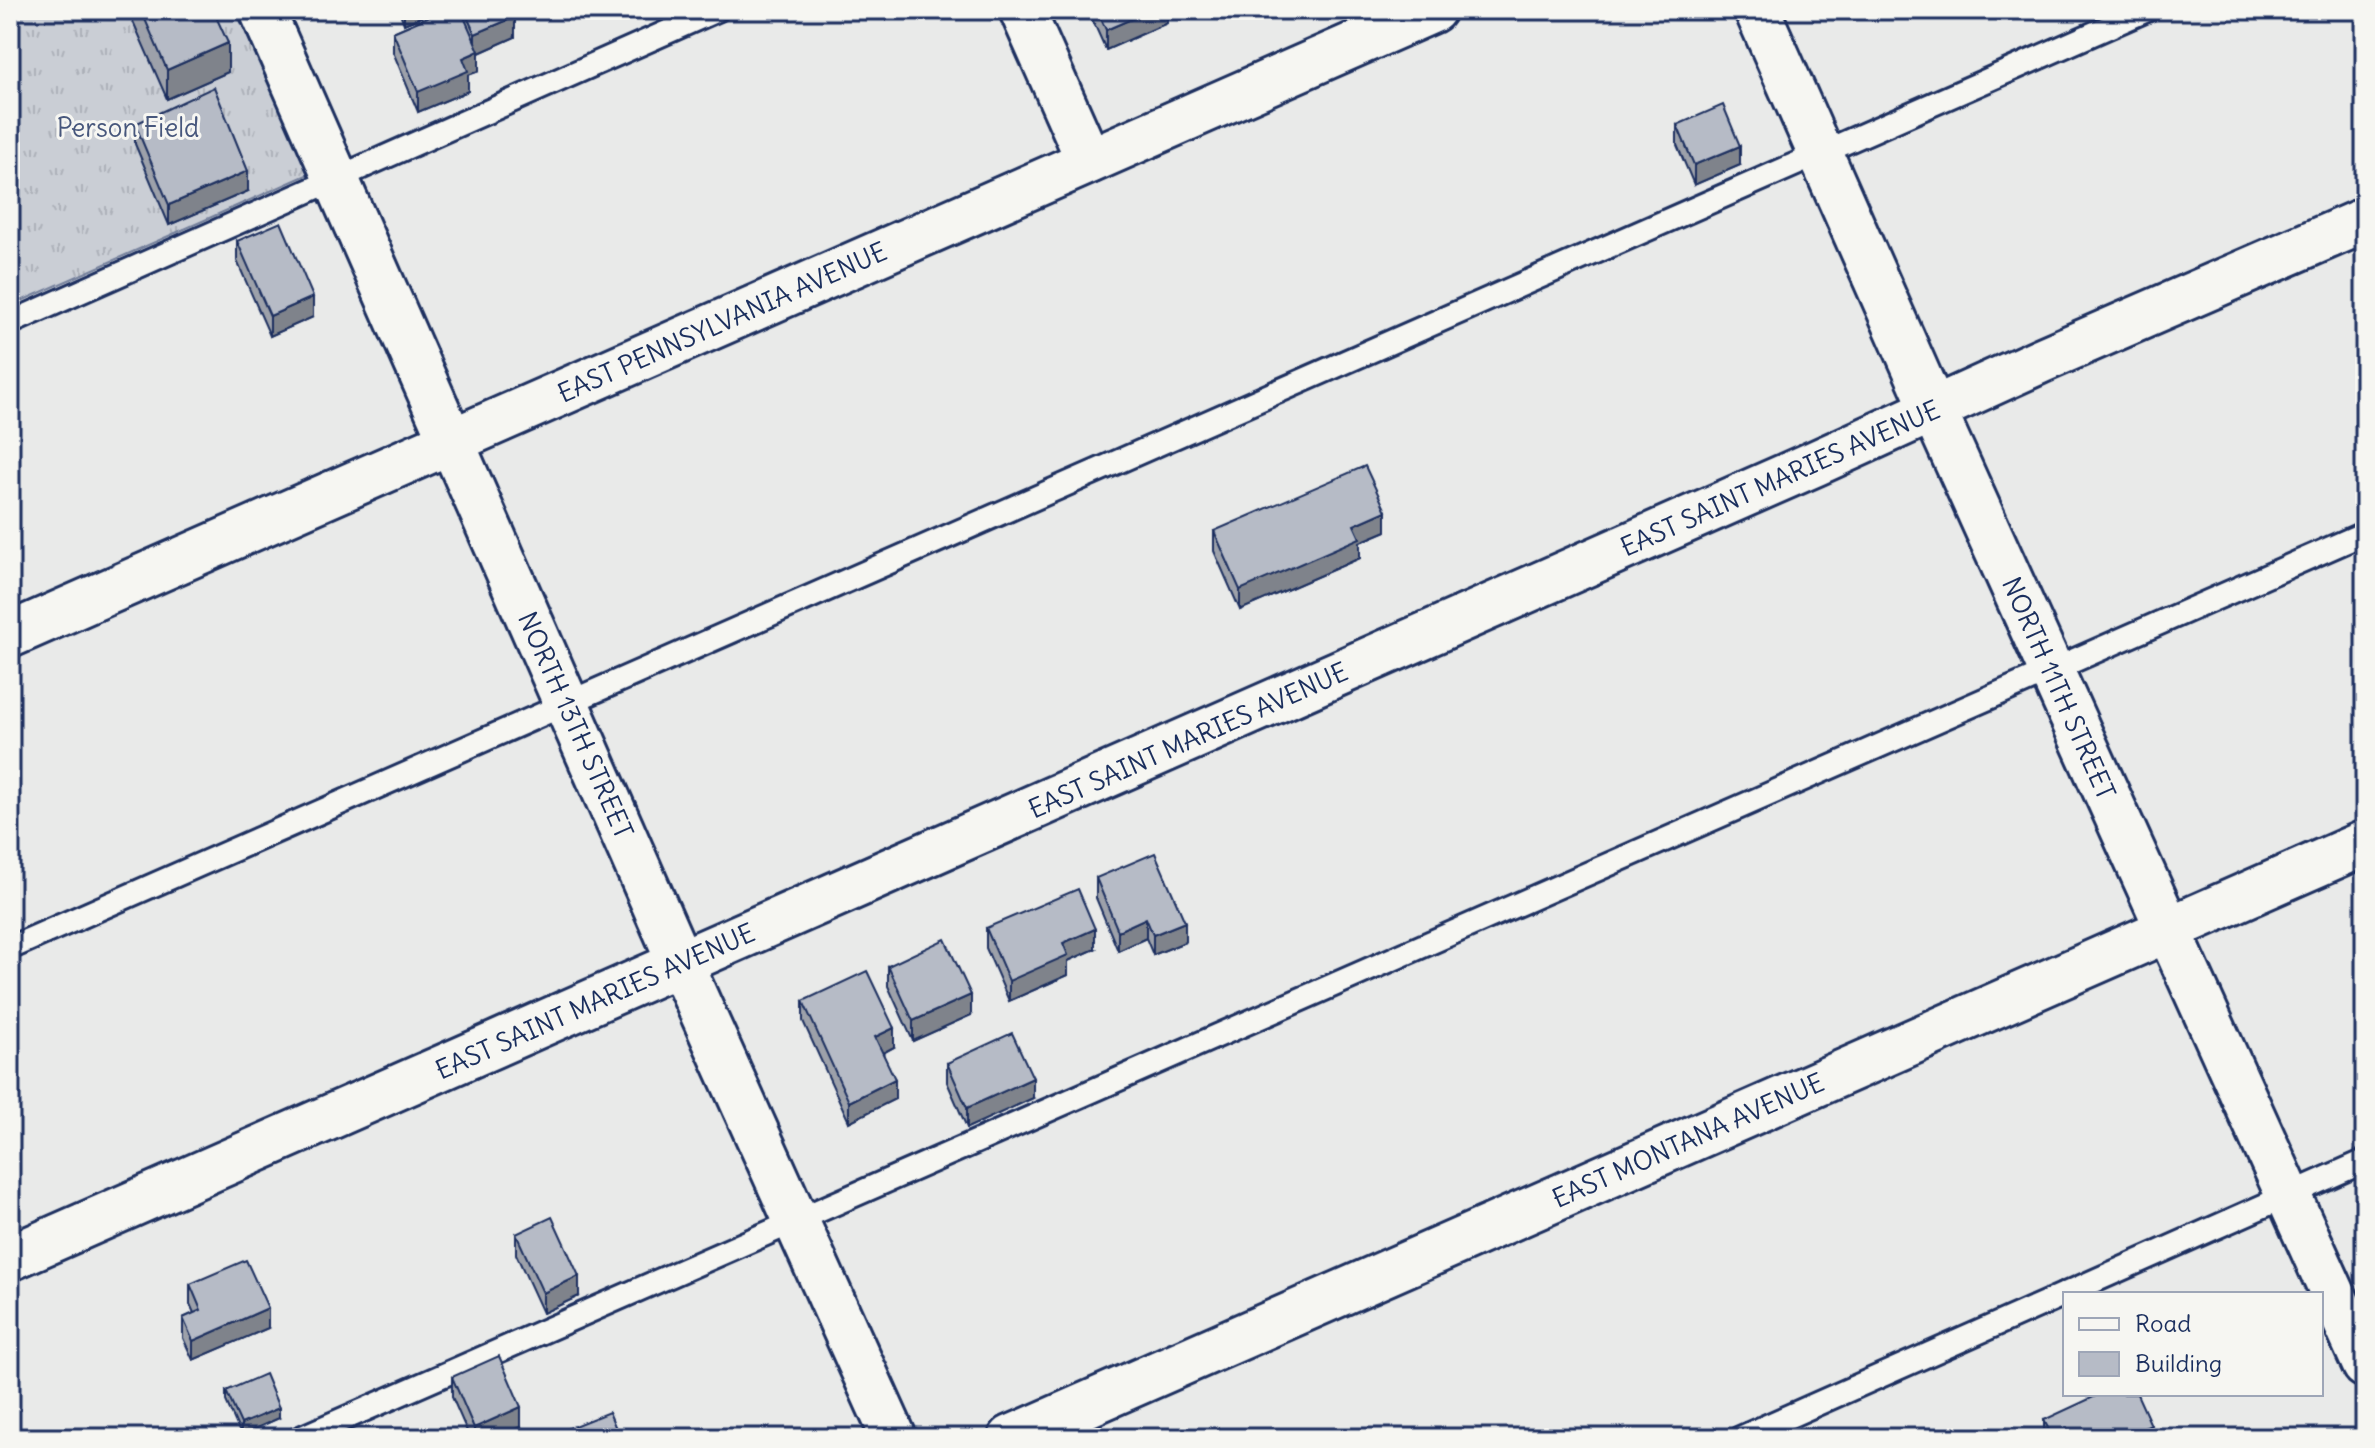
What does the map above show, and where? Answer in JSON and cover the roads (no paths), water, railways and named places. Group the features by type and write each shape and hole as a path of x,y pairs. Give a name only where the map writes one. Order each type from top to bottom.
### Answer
{"street":[{"name":"NORTH 13TH STREET","path":"262,10 680,963 894,1438"},
{"path":"1022,10 1089,161"},
{"name":"EAST PENNSYLVANIA AVENUE","path":"10,635 1433,10"},
{"name":"NORTH 11TH STREET","path":"1757,10 2051,672 2365,1365"},
{"name":"EAST SAINT MARIES AVENUE","path":"10,1258 2365,220"},
{"name":"EAST MONTANA AVENUE","path":"1011,1438 2365,843"}],"lane":[{"path":"10,323 717,10"},
{"path":"10,948 2147,10"},
{"path":"300,1438 2365,533"},
{"path":"2070,1292 2365,1161"},
{"path":"1740,1438 2063,1295"}],"park label":[{"name":"Person Field","path":"128,127"}]}
